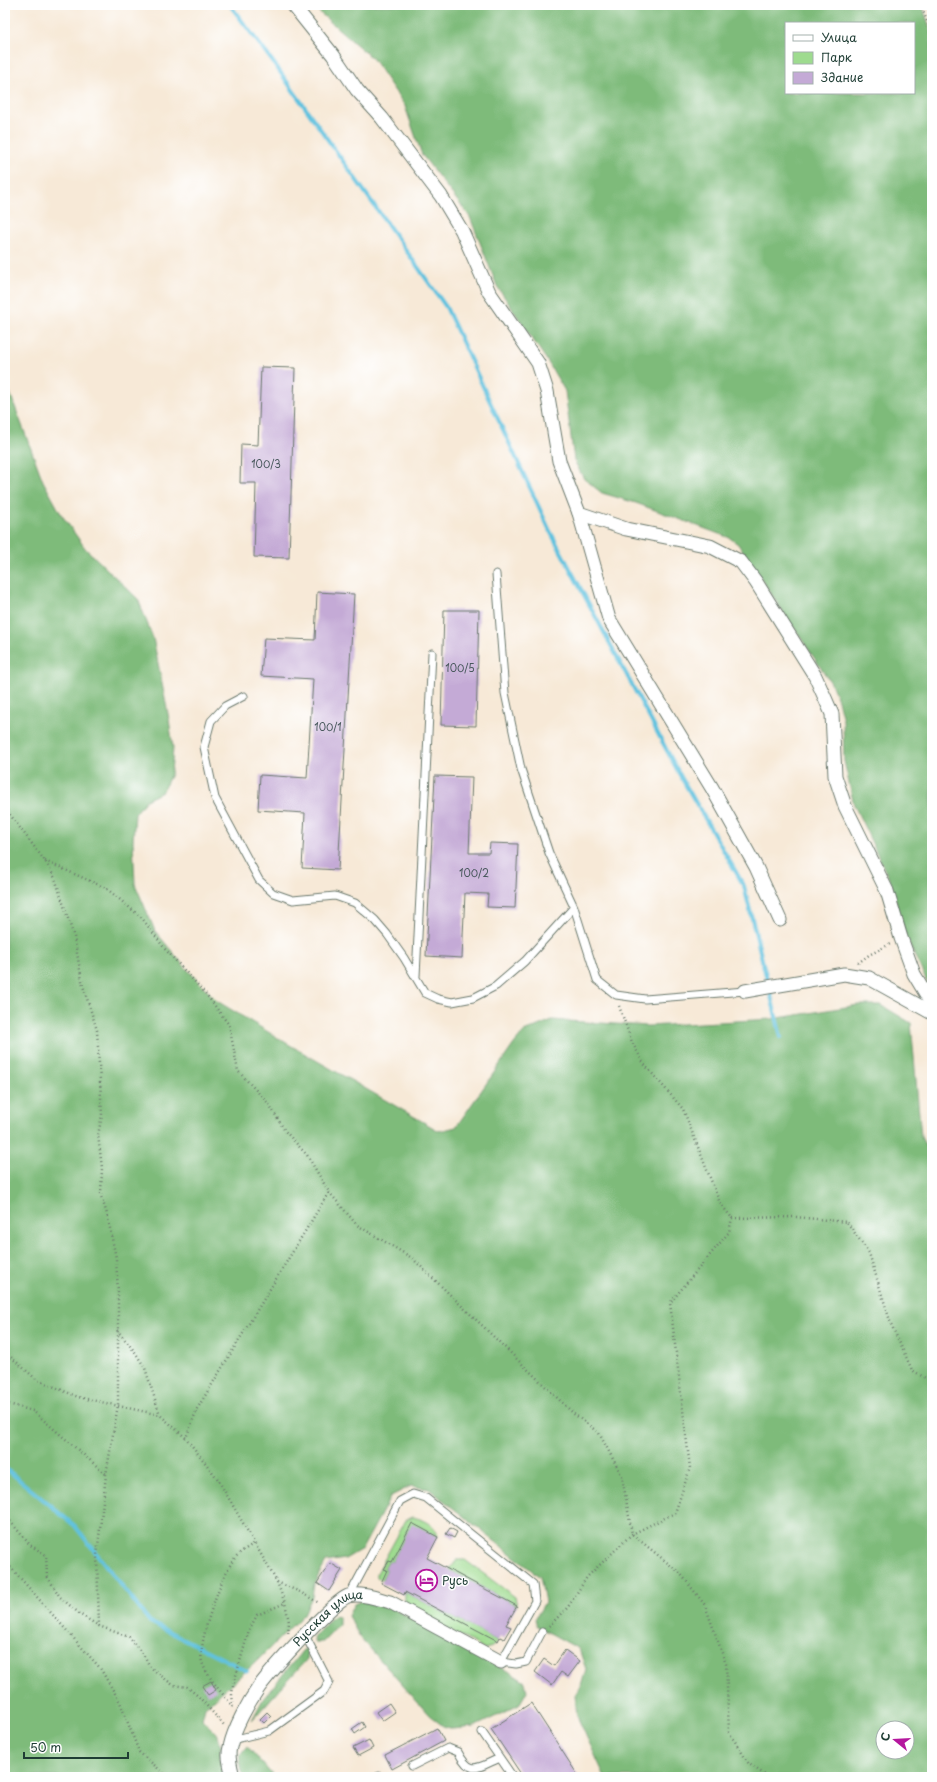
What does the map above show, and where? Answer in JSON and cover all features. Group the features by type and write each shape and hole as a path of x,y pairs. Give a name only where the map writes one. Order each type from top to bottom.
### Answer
{"street":[{"path":"293,5 333,55 357,90 382,118 442,196 462,231 489,292 538,363 547,391 559,461 579,513 608,619 712,788 756,867 780,920"},
{"path":"579,513 626,529 710,546 741,562 756,582 815,676 826,698 832,714 835,776 845,806 887,891 901,938 914,974 932,1004"},
{"path":"745,991 844,974 870,978 932,1013"},
{"name":"Русская улица","path":"233,1777 229,1757 234,1735 250,1702 260,1686 305,1635 334,1606 349,1596 370,1596 390,1602 501,1662"}],"lane":[{"path":"496,574 505,693 521,769 549,852 574,907 597,980 616,995 645,999 745,991"},
{"path":"416,976 432,653"},
{"path":"244,696 225,706 212,721 204,747 215,798 259,880 273,893 293,900 335,896 355,903 383,930 416,976 425,993 438,999 452,1002 472,998 496,986 525,961 574,907"},
{"path":"349,1596 400,1501 413,1494 426,1498 532,1584 534,1601 501,1662 516,1664 526,1662 542,1632"},
{"path":"234,1735 269,1731 324,1691 328,1682 305,1635"},
{"path":"482,1732 513,1777"},
{"path":"412,1766 448,1748 458,1752 465,1765 470,1768 475,1768 500,1758"}],"path":[{"path":"921,5 932,35"},
{"path":"5,808 45,861 55,878 74,937 83,986 97,1030 102,1115 98,1134 102,1168 101,1196 107,1214 116,1258 118,1293 118,1405 106,1475 97,1555 99,1626"},
{"path":"45,861 106,888 142,918 165,948 206,994 229,1025 238,1071 269,1104 285,1131 306,1155 329,1192 357,1225 412,1258 574,1414 599,1433 622,1476 632,1534 680,1573 705,1605 726,1664 729,1732 749,1764 768,1777"},
{"path":"844,974 869,955 901,938"},
{"path":"616,995 622,1017 632,1042 644,1064 683,1109 720,1203 732,1218"},
{"path":"186,1438 197,1408 329,1192"},
{"path":"732,1218 796,1217 847,1222 869,1253 891,1324 912,1370 932,1382"},
{"path":"542,1632 568,1607 587,1577 632,1534 676,1513 690,1468 670,1303 729,1232 732,1218"},
{"path":"117,1329 146,1368 160,1415"},
{"path":"5,1352 36,1379 78,1397 160,1415 186,1438 217,1478 277,1582 285,1603 289,1622 286,1656"},
{"path":"5,1403 33,1411 106,1475"},
{"path":"5,1515 30,1545 46,1554 47,1576 60,1597 80,1614 99,1626 129,1637 145,1657 150,1666 173,1685 187,1687 198,1696 222,1725 234,1735"},
{"path":"254,1543 234,1558 216,1596 205,1629 202,1661 214,1683 234,1708 232,1695 233,1686 249,1630 257,1615 285,1603"},
{"path":"5,1561 100,1668 120,1702 139,1752 168,1777"},
{"path":"277,1582 300,1592 321,1604 329,1611"}],"green space":[{"path":"311,5 922,5 932,34 932,989 928,984 906,937 891,883 854,805 844,761 843,720 838,700 831,683 738,544 730,538 636,503 602,493 584,479 574,460 565,391 546,359 497,286 470,217 422,155 405,106 373,59"},
{"path":"5,380 43,481 61,514 85,548 138,599 153,638 169,719 173,748 171,774 162,792 146,800 135,814 133,841 135,884 155,931 186,968 217,1001 288,1044 439,1131 456,1127 524,1032 552,1020 648,1026 772,1019 858,1005 881,1005 911,1023 921,1137 932,1159 932,1777 605,1777 577,1716 575,1695 582,1683 586,1669 579,1649 537,1626 535,1619 545,1602 540,1577 429,1489 411,1486 391,1496 362,1549 345,1559 326,1562 314,1584 312,1597 304,1614 255,1663 205,1707 202,1719 216,1733 221,1746 220,1760 224,1777 5,1777"},
{"path":"413,1517 429,1523 435,1529 438,1537 412,1524 392,1562 388,1561 384,1569 387,1570 382,1580 377,1577 377,1573 406,1520"},
{"path":"457,1560 465,1560 515,1597 517,1606 449,1570"},
{"path":"405,1592 498,1641 492,1647 485,1649 408,1608 405,1601"},
{"path":"361,1601 392,1608 525,1682 527,1691 519,1705 474,1727 452,1729 443,1726 429,1715 360,1637 348,1616 354,1604"},
{"path":"333,1616 339,1617 339,1625 323,1642 315,1642 313,1638"},
{"path":"303,1650 308,1650 307,1659 252,1720 263,1699"},
{"path":"247,1746 274,1777 246,1777 242,1772 239,1756"}],"building":[{"path":"261,367 295,368 289,558 254,557 256,483 240,483 241,444 258,445"},
{"path":"317,592 354,594 338,870 302,868 305,813 258,810 260,775 307,778 313,679 261,676 264,638 315,640"},
{"path":"444,610 479,610 476,726 441,725"},
{"path":"435,776 472,777 469,853 489,853 490,843 518,844 515,908 487,907 488,894 465,893 462,958 426,956"},
{"name":"Русь","path":"412,1523 438,1537 427,1558 517,1606 506,1625 511,1627 504,1639 500,1637 498,1641 405,1592 404,1595 381,1583 387,1570 384,1569 389,1561 392,1562"},
{"path":"450,1528 457,1532 454,1538 446,1534"},
{"path":"330,1563 342,1570 329,1591 317,1583"},
{"path":"565,1650 580,1661 568,1677 561,1672 552,1685 535,1672 544,1659 554,1666"},
{"path":"211,1681 216,1690 208,1695 202,1686"},
{"path":"389,1703 395,1712 382,1721 376,1712"},
{"path":"531,1703 579,1777 523,1777 491,1729"},
{"path":"267,1712 271,1716 264,1723 260,1719"},
{"path":"362,1722 365,1727 355,1734 352,1729"},
{"path":"437,1728 444,1741 392,1769 385,1755"},
{"path":"369,1740 373,1748 358,1756 353,1748"}],"waterway":[{"path":"230,5 273,62 446,307 550,531 681,777 744,886 781,1037"},
{"path":"5,1468 75,1526 150,1622 247,1671"}],"place":[{"name":"Русь","path":"426,1581"}]}
